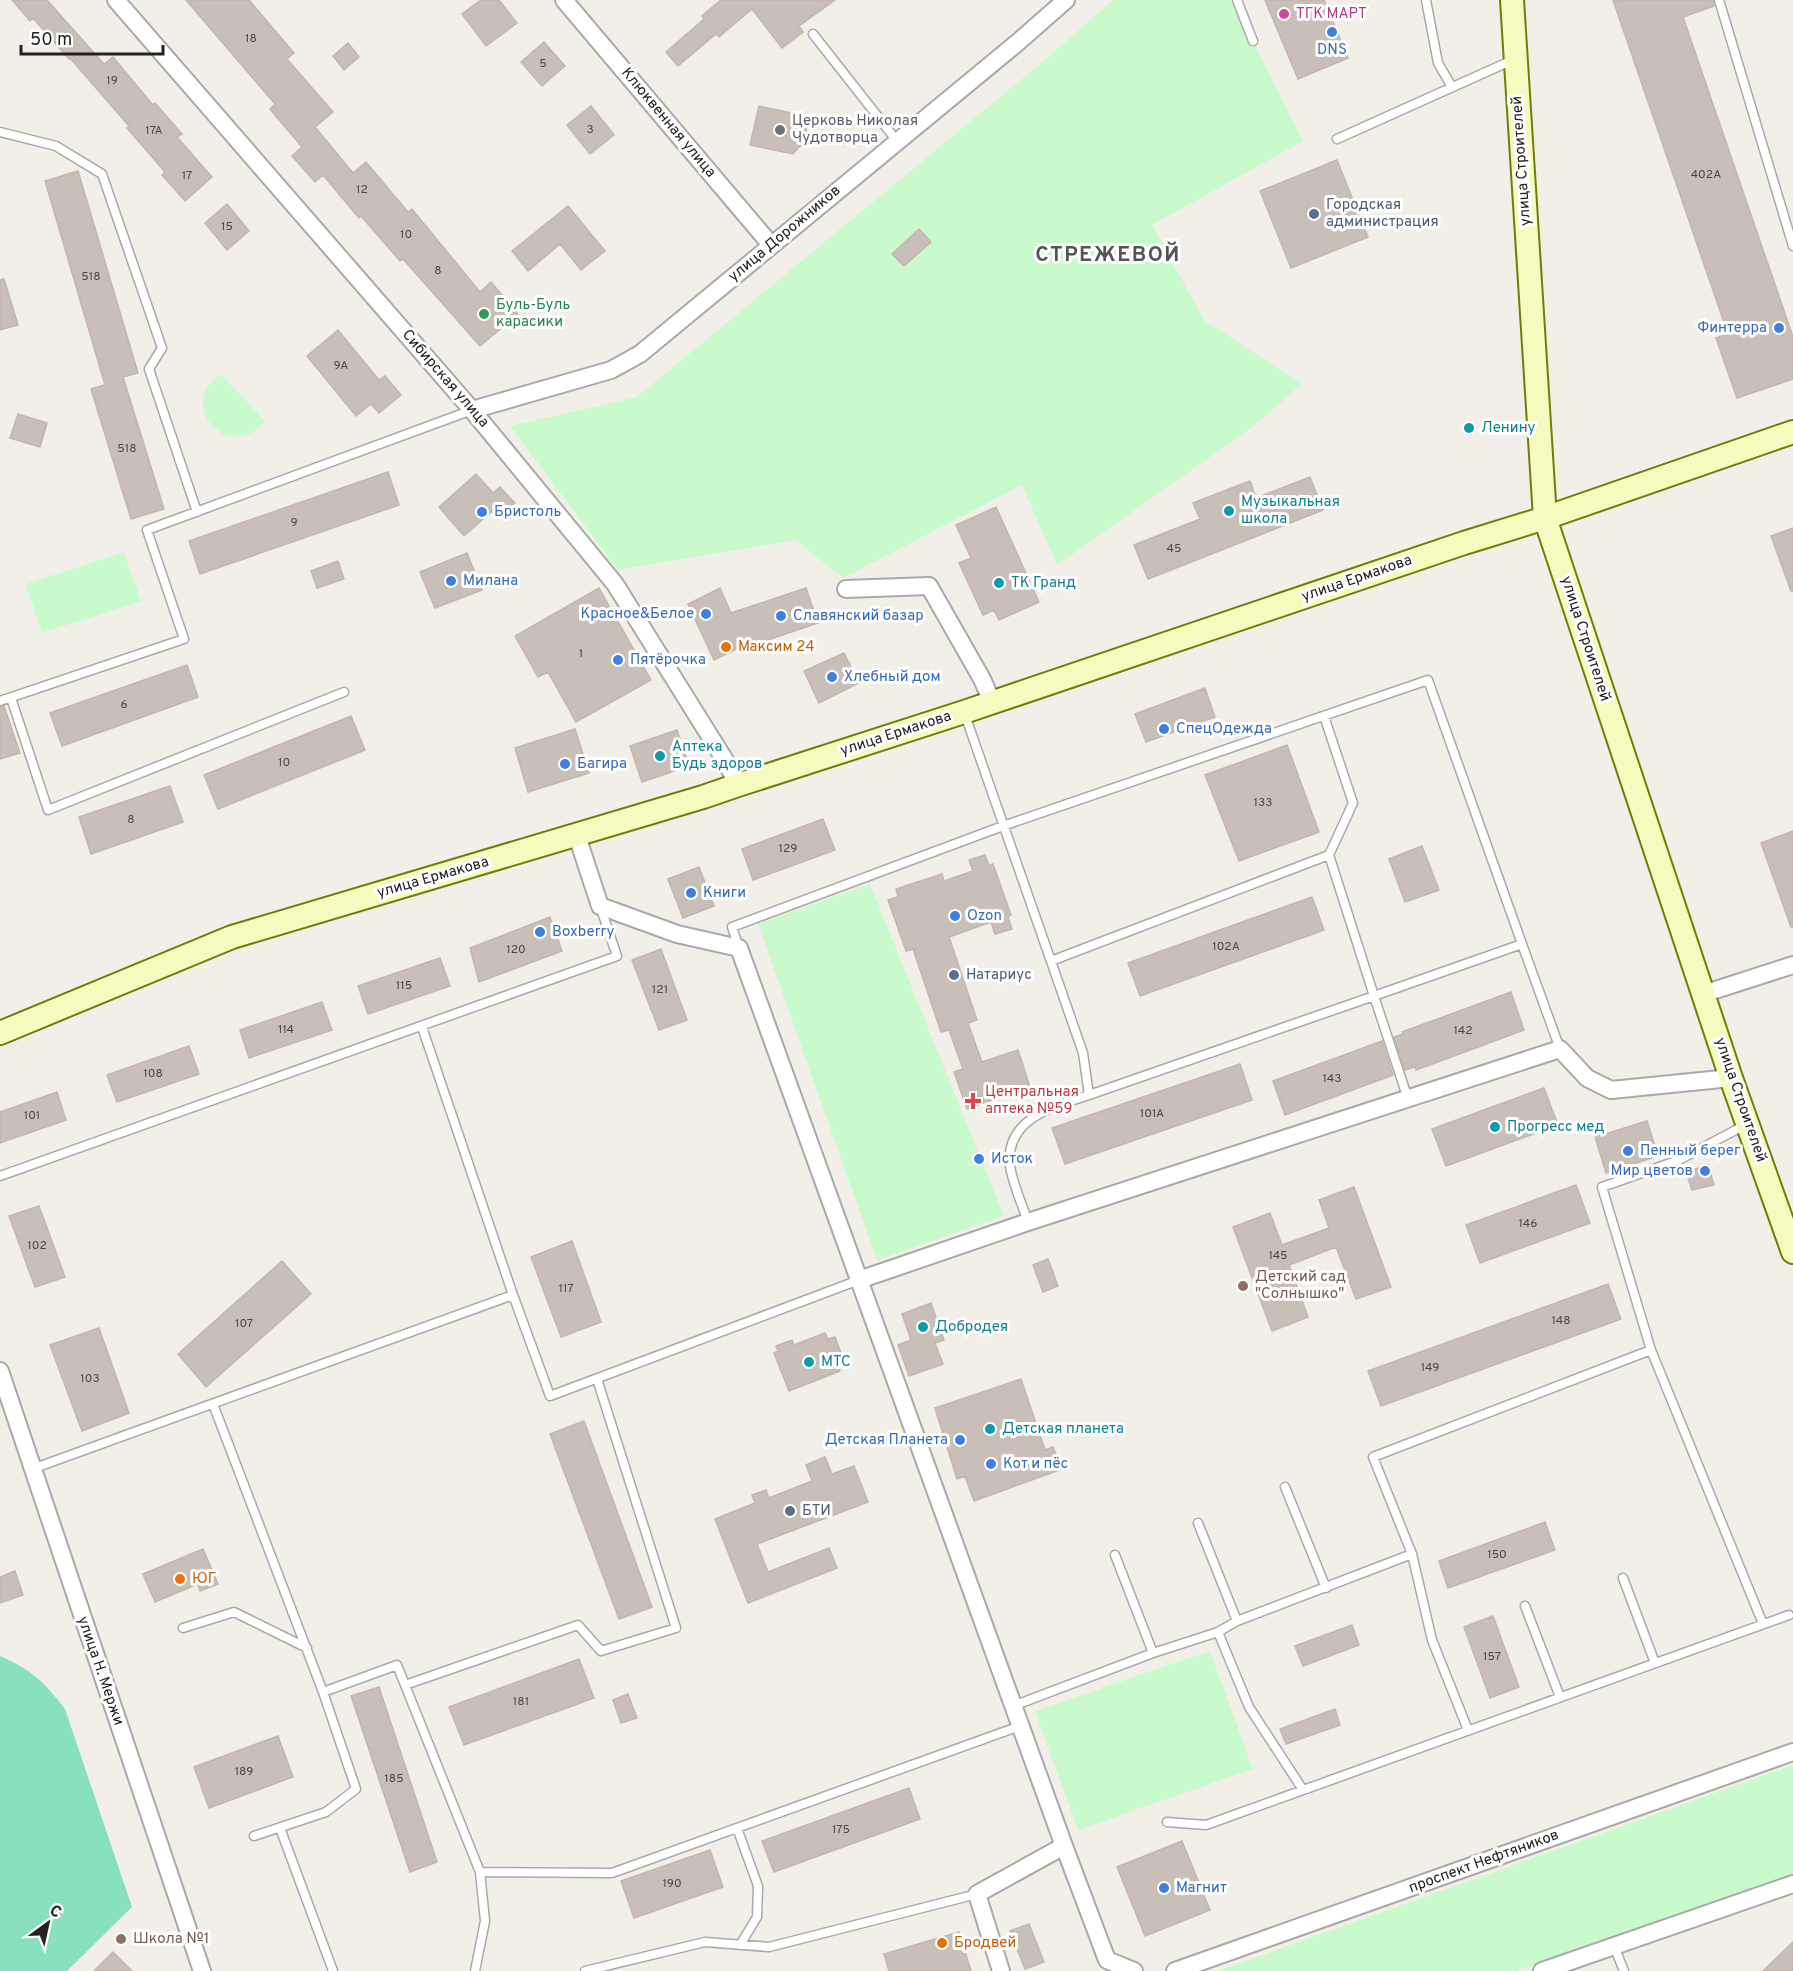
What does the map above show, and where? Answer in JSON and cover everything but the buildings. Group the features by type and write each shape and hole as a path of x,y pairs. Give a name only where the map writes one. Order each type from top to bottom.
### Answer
{"street":[{"name":"Сибирская улица","path":"116,0 472,410 615,585 738,784"},
{"name":"Клюквенная улица","path":"564,0 771,245"},
{"name":"улица Дорожников","path":"472,410 611,370 640,354 1017,44 1066,0"},
{"name":"улица Строителей","path":"1512,0 1545,518 1731,1078 1793,1252"},
{"name":"улица Ермакова","path":"0,1033 232,937 704,797 1545,518 1793,432"},
{"path":"846,588 928,585 982,679 992,702"},
{"path":"577,836 600,906 677,934 739,948 1107,1960 1134,1971"},
{"path":"1703,994 1793,964"},
{"path":"859,1280 1028,1222 1560,1049 1587,1078 1611,1090 1731,1078"},
{"name":"улица Н. Мержи","path":"0,1371 202,1971"},
{"name":"проспект Нефтяников","path":"1175,1971 1793,1752"},
{"path":"1001,1971 977,1893 1064,1846"},
{"path":"1542,1971 1793,1884"}],"lane":[{"path":"1237,0 1253,41"},
{"path":"1426,0 1438,63 1452,87"},
{"path":"1719,0 1793,246"},
{"path":"813,34 897,141"},
{"path":"1337,139 1515,59"},
{"path":"0,132 56,146 102,174 162,348 149,369 196,512"},
{"path":"0,701 184,639 147,530 472,410"},
{"path":"739,948 732,927 1003,826 1428,680 1560,1049"},
{"path":"10,698 48,810 344,692"},
{"path":"964,712 1083,1053 1089,1095"},
{"path":"1324,716 1353,803 1329,855 1408,1099"},
{"path":"1051,960 1329,855"},
{"path":"0,1176 617,956 600,906"},
{"path":"1028,1222 1010,1164 1013,1139 1028,1120 1050,1107 1522,944"},
{"path":"423,1027 513,1295 550,1396 859,1280"},
{"path":"1748,1124 1679,1160 1602,1187 1651,1350 1763,1624"},
{"path":"32,1469 513,1295"},
{"path":"1468,1730 1432,1640 1412,1554 1373,1457 1651,1350"},
{"path":"405,1685 578,1625 601,1651 676,1628 597,1379"},
{"path":"213,1404 307,1648 356,1789 326,1812 254,1836"},
{"path":"1285,1487 1326,1587"},
{"path":"1198,1523 1237,1621"},
{"path":"1013,1706 1153,1653 1218,1632 1237,1621 1412,1554"},
{"path":"1115,1555 1153,1653"},
{"path":"1623,1578 1655,1663"},
{"path":"1525,1606 1560,1697"},
{"path":"183,1628 234,1612 307,1648"},
{"path":"1167,1822 1206,1825 1789,1615"},
{"path":"1218,1632 1250,1707 1303,1790"},
{"path":"323,1692 397,1665 480,1872 485,1921 475,1971"},
{"path":"480,1872 612,1873 1020,1726"},
{"path":"280,1828 333,1971"},
{"path":"736,1828 758,1886 757,1917 740,1945"},
{"path":"585,1971 705,1942 769,1947 977,1893"},
{"path":"1614,1946 1624,1971"}],"green space":[{"path":"1113,0 1230,0 1303,141 1152,225 1204,320 1302,384 1251,428 1057,565 1022,485 843,578 796,540 618,570 510,426 637,397 1051,55"},
{"path":"221,374 265,421 251,433 237,437 223,434 212,426 205,415 203,401 208,387"},
{"path":"124,552 141,601 42,633 26,584"},
{"path":"870,884 1004,1216 877,1260 758,924"},
{"path":"1210,1651 1253,1769 1078,1830 1035,1711"},
{"path":"0,1656 21,1666 37,1678 65,1709 132,1907 67,1971 0,1971"},
{"path":"1793,1765 1793,1874 1516,1971 1218,1971"}],"place":[{"name":"ТГК МАРТ","path":"1284,14"},
{"name":"DNS","path":"1332,32"},
{"name":"Церковь Николая Чудотворца","path":"780,130"},
{"name":"Городская администрация","path":"1314,214"},
{"name":"Буль-Буль карасики","path":"484,314"},
{"name":"Финтерра","path":"1779,328"},
{"name":"Ленину","path":"1469,428"},
{"name":"Музыкальная школа","path":"1229,511"},
{"name":"Бристоль","path":"482,512"},
{"name":"Милана","path":"451,581"},
{"name":"ТК Гранд","path":"999,583"},
{"name":"Красное&Белое","path":"706,614"},
{"name":"Славянский базар","path":"781,616"},
{"name":"Максим 24","path":"726,647"},
{"name":"Пятёрочка","path":"618,660"},
{"name":"Хлебный дом","path":"832,677"},
{"name":"СпецОдежда","path":"1164,729"},
{"name":"Аптека Будь здоров","path":"660,756"},
{"name":"Багира","path":"565,764"},
{"name":"Книги","path":"691,893"},
{"name":"Ozon","path":"955,916"},
{"name":"Boxberry","path":"540,932"},
{"name":"Натариус","path":"954,975"},
{"name":"Центральная аптека №59","path":"973,1101"},
{"name":"Прогресс мед","path":"1495,1127"},
{"name":"Пенный берег","path":"1628,1151"},
{"name":"Исток","path":"979,1159"},
{"name":"Мир цветов","path":"1705,1171"},
{"name":"Детский сад \"Солнышко\"","path":"1243,1286"},
{"name":"Добродея","path":"923,1327"},
{"name":"МТС","path":"809,1362"},
{"name":"Детская планета","path":"990,1429"},
{"name":"Детская Планета","path":"960,1440"},
{"name":"Кот и пёс","path":"991,1464"},
{"name":"БТИ","path":"790,1511"},
{"name":"ЮГ","path":"180,1579"},
{"name":"Магнит","path":"1164,1888"},
{"name":"Школа №1","path":"121,1939"},
{"name":"Бродвей","path":"942,1943"}],"district":[{"name":"СТРЕЖЕВОЙ","path":"1108,255"}]}
